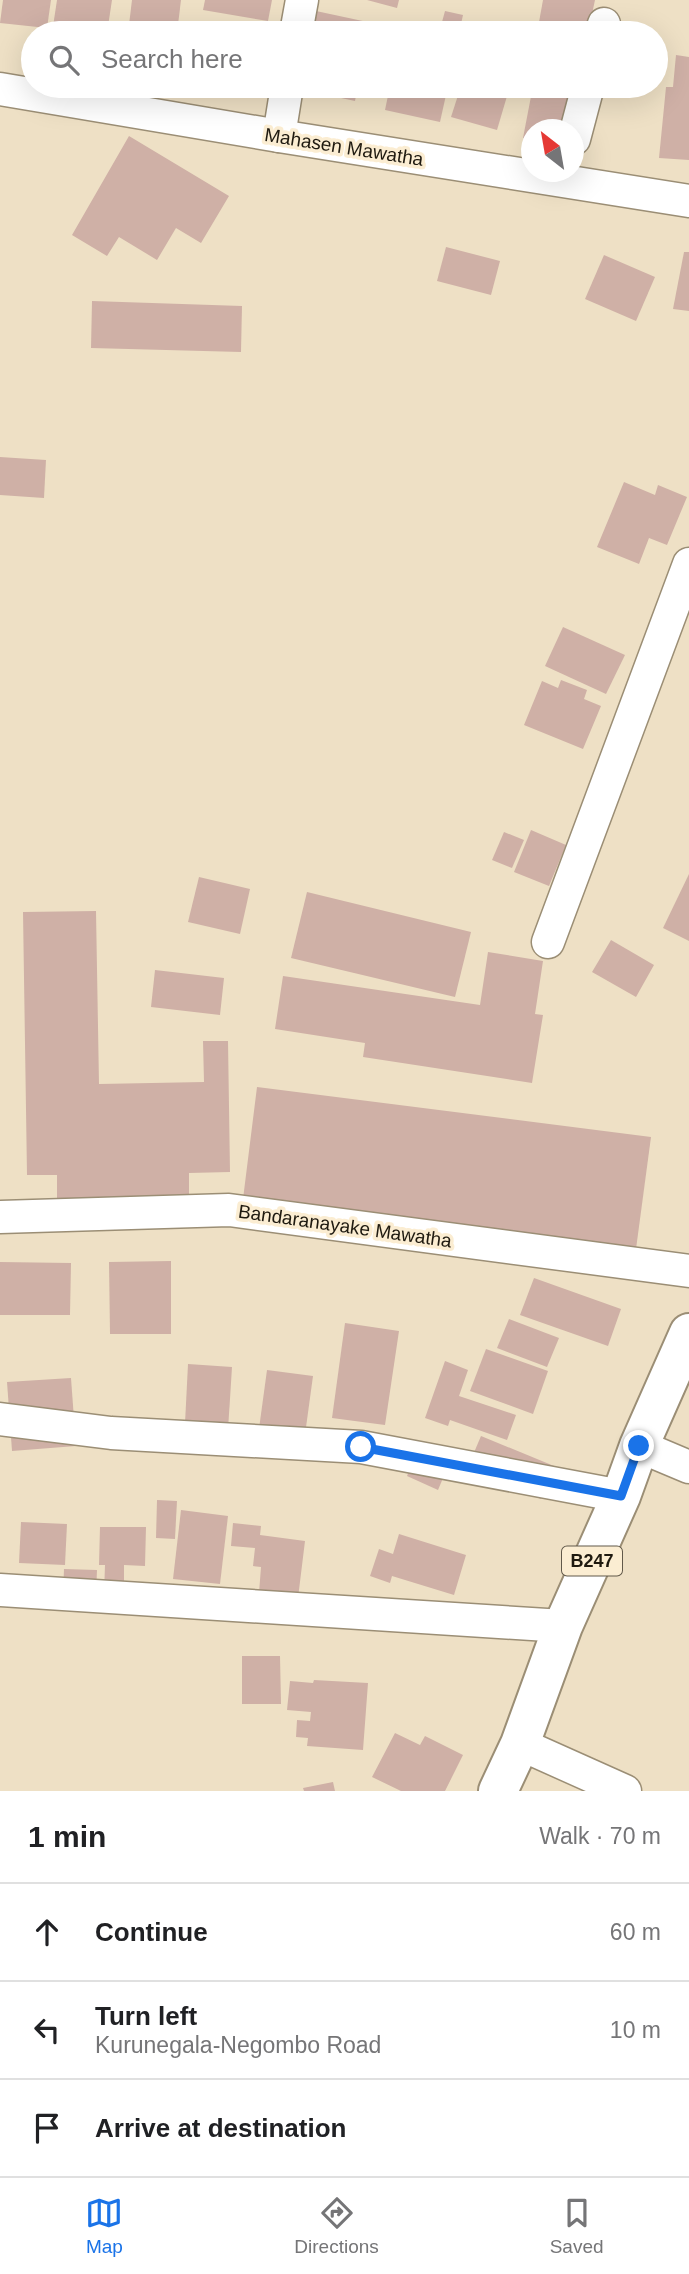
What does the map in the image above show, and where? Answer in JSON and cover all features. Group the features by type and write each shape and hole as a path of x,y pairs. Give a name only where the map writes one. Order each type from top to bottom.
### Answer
{"main road":[{"name":"B247","path":"498,1791 520,1744 563,1626 689,1333"}],"street":[{"path":"298,21 302,0"},
{"name":"Mahasen Mawatha","path":"0,89 21,93"},
{"name":"Mahasen Mawatha","path":"53,98 279,136 521,170"},
{"path":"279,136 285,98"},
{"path":"578,119 584,98"},
{"name":"Mahasen Mawatha","path":"584,180 689,201"},
{"path":"548,942 689,564"},
{"name":"Bandaranayake Mawatha","path":"0,1217 229,1210 689,1271"},
{"path":"0,1419 111,1433 361,1447 621,1496"},
{"path":"639,1446 689,1467"},
{"path":"0,1590 563,1626"},
{"path":"520,1744 625,1791"}],"building":[{"path":"3,0 51,0 48,21 21,21 21,25 0,23"},
{"path":"57,0 112,0 109,21 54,21"},
{"path":"132,0 181,0 178,21 129,21"},
{"path":"205,0 272,0 268,21 203,10"},
{"path":"367,0 399,0 397,8"},
{"path":"543,0 595,0 591,21 539,21"},
{"path":"316,11 363,21 314,21"},
{"path":"445,11 463,15 462,21 442,21"},
{"path":"676,55 689,57 689,160 659,158 665,98 668,98 668,87 673,87"},
{"path":"388,98 445,98 440,122 385,110"},
{"path":"457,98 506,98 497,130 451,117"},
{"path":"531,98 570,98 566,119 527,119"},
{"path":"129,136 229,196 201,243 176,228 157,260 119,237 107,256 72,235"},
{"path":"446,247 500,261 491,295 437,281"},
{"path":"684,252 689,252 689,311 673,309"},
{"path":"604,255 655,277 636,321 585,299"},
{"path":"92,301 242,306 241,352 91,348"},
{"path":"0,457 46,460 44,498 0,495"},
{"path":"624,482 655,495 658,485 687,497 667,545 649,538 639,564 597,547"},
{"path":"563,627 625,655 606,694 545,666"},
{"path":"561,680 587,690 584,699 601,706 583,749 524,725 542,681 558,688"},
{"path":"531,830 566,845 549,886 514,872"},
{"path":"504,832 524,840 512,868 492,860"},
{"path":"689,874 689,941 663,928"},
{"path":"199,877 250,889 240,934 188,922"},
{"path":"307,892 471,932 455,997 291,958"},
{"path":"96,911 99,1084 204,1082 203,1041 228,1041 230,1172 189,1173 189,1201 57,1204 57,1175 27,1175 23,912"},
{"path":"611,940 654,965 636,997 592,972"},
{"path":"488,952 543,961 535,1014 543,1015 532,1083 363,1057 365,1043 275,1029 283,976 480,1005"},
{"path":"155,970 224,978 220,1015 151,1007"},
{"path":"257,1087 651,1137 636,1249 243,1199"},
{"path":"171,1261 171,1334 110,1334 109,1262"},
{"path":"0,1262 71,1263 70,1315 0,1315"},
{"path":"534,1278 621,1309 608,1346 520,1315"},
{"path":"509,1319 559,1338 547,1367 497,1348"},
{"path":"345,1323 399,1331 385,1425 332,1418"},
{"path":"486,1349 548,1371 533,1414 470,1391"},
{"path":"445,1361 468,1370 459,1396 516,1415 507,1440 450,1420 448,1426 425,1418"},
{"path":"188,1364 232,1367 227,1446 184,1443"},
{"path":"267,1370 313,1376 304,1442 258,1436"},
{"path":"71,1378 76,1446 12,1451 7,1382"},
{"path":"481,1436 554,1466 541,1499 467,1469"},
{"path":"420,1445 451,1459 438,1490 407,1476"},
{"path":"157,1500 177,1501 175,1539 156,1538"},
{"path":"181,1510 228,1516 220,1584 173,1579"},
{"path":"21,1522 67,1524 65,1565 19,1563"},
{"path":"233,1523 261,1526 260,1535 305,1541 298,1598 259,1593 261,1567 253,1566 255,1548 231,1546"},
{"path":"100,1527 146,1527 145,1566 124,1565 124,1595 104,1594 105,1565 99,1565"},
{"path":"399,1534 466,1555 454,1595 392,1576 390,1583 370,1576 379,1549 393,1554"},
{"path":"64,1569 97,1570 96,1595 63,1594"},
{"path":"242,1656 280,1656 281,1704 242,1704"},
{"path":"314,1680 368,1683 363,1750 307,1746 308,1738 296,1737 297,1720 310,1721 311,1712 287,1710 290,1681 313,1683"},
{"path":"395,1733 420,1745 425,1736 463,1755 445,1791 401,1791 372,1777"},
{"path":"333,1782 335,1791 304,1791 303,1788"}],"route":[{"path":"361,1447 621,1496 639,1446"}]}
